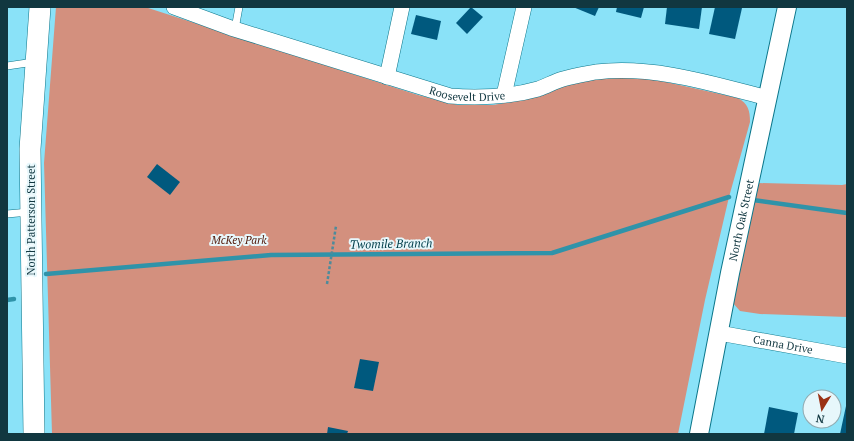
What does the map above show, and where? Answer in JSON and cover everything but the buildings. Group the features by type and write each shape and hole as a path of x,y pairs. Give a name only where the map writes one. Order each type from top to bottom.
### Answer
{"main road":[{"name":"North Patterson Street","path":"34,434 30,149 40,7"}],"street":[{"name":"Roosevelt Drive","path":"174,7 235,29 450,96 469,97 504,95 537,89 564,79 597,72 622,71 658,73 768,98"},
{"path":"387,77 402,7"},
{"path":"504,95 524,7"},
{"name":"North Oak Street","path":"699,434 740,223 787,7"},
{"name":"Canna Drive","path":"719,333 847,356"}],"lane":[{"path":"235,29 239,7"},
{"path":"7,66 36,61"},
{"path":"7,214 30,211"}],"path":[{"path":"327,284 336,226"}],"green space":[{"name":"McKey Park","path":"56,7 145,7 418,95 458,105 493,105 526,99 570,82 615,75 648,78 738,98 741,100 748,108 750,122 729,197 705,300 678,434 52,434 44,163"},
{"path":"758,183 847,184 847,317 760,314 740,311 732,302"}],"waterway":[{"name":"Twomile Branch","path":"46,274 271,255 552,253 729,197"},
{"name":"Twomile Branch","path":"753,200 847,213"},
{"path":"7,300 14,299"}]}
